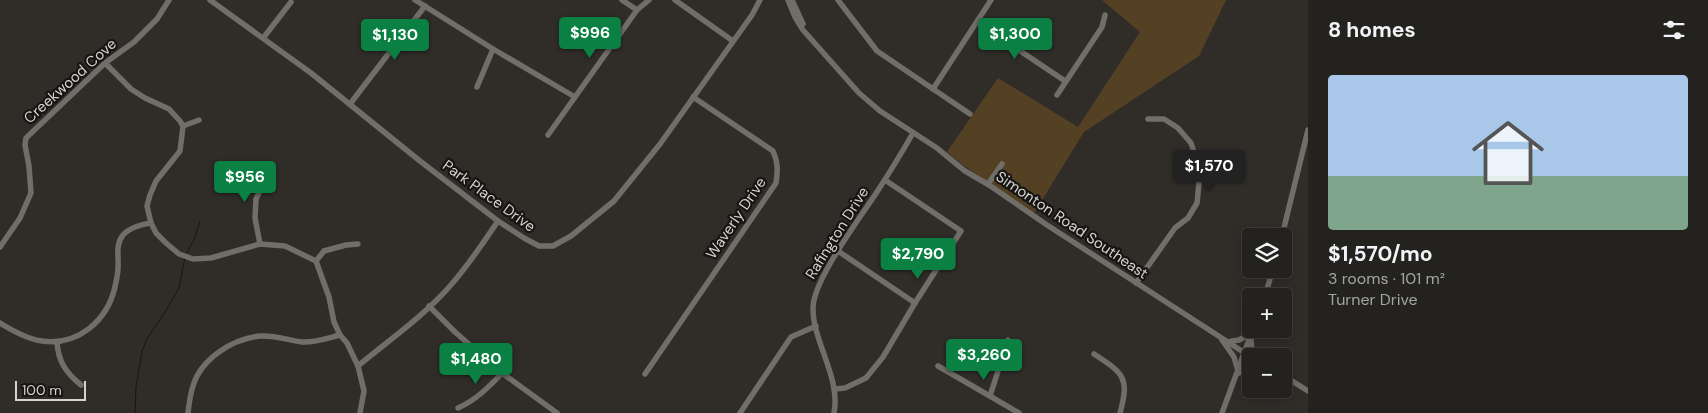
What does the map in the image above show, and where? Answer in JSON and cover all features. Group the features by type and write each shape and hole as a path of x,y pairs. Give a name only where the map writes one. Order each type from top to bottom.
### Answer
{"street":[{"name":"Creekwood Cove","path":"0,246 20,218 31,193 25,146 26,138 105,64 134,42 157,19 169,0"},
{"name":"Park Place Drive","path":"210,0 264,38 498,221 539,246 553,246 571,236 614,201 660,144 732,41 757,7 765,0"},
{"path":"415,0 575,97"},
{"path":"622,0 637,10"},
{"path":"548,135 637,10 650,0"},
{"path":"675,0 732,41"},
{"name":"Park Place Drive","path":"757,7 760,0"},
{"path":"788,0 795,17 807,33"},
{"path":"792,0 807,33"},
{"path":"838,0 877,51 970,114"},
{"path":"933,89 991,0"},
{"path":"264,38 290,2"},
{"path":"350,104 424,6"},
{"path":"1056,95 1102,27 1105,15"},
{"path":"977,22 1065,81"},
{"name":"Simonton Road Southeast","path":"807,33 859,93 880,111 937,148 965,171 988,184 1242,351"},
{"path":"477,87 493,49"},
{"path":"105,64 131,89 153,102 170,109 183,126 180,152 156,181 147,206 151,223 156,233 179,254 193,259 211,258 260,244 285,246 316,261 329,297 334,322 340,335 347,342 358,366 364,392 360,413"},
{"name":"Waverly Drive","path":"645,374 776,183 778,161 773,151 693,97"},
{"path":"1136,283 1174,228 1188,218 1197,203 1199,184 1198,164 1192,142 1178,128 1164,119 1148,118"},
{"path":"183,126 198,120"},
{"path":"1284,228 1308,130"},
{"name":"Rafington Drive","path":"834,413 834,389 816,326 813,308 814,297 838,251 885,180 913,133"},
{"path":"988,184 1002,164"},
{"path":"260,244 255,218 256,199 271,167"},
{"path":"834,389 845,388 866,378 883,357 961,231 885,180"},
{"path":"358,366 450,287 498,221"},
{"path":"0,323 17,333 41,341 56,342 72,339 84,333 98,322 108,307 115,289 118,248 123,235 141,224 151,223"},
{"path":"316,261 324,252 346,245 358,244"},
{"path":"838,251 915,303"},
{"path":"429,306 502,372 557,413"},
{"path":"740,413 791,337 816,326"},
{"path":"188,413 196,379 204,365 220,351 260,336 281,337 304,342 324,340 340,335"},
{"path":"1227,342 1242,338"},
{"path":"1221,339 1234,357 1237,373"},
{"path":"990,396 1008,340"},
{"path":"56,342 58,357 70,376 81,385"},
{"path":"1094,354 1117,369 1123,379 1125,392 1120,413"},
{"path":"1222,413 1242,360"},
{"path":"938,366 1019,413"},
{"path":"1237,373 1242,369"},
{"path":"458,408 469,403 480,394 502,372"},
{"path":"1292,381 1308,391"}],"shaded area":[{"path":"1102,0 1226,0 1199,56 1084,132 1034,213 947,152 998,78 1078,127 1140,32"}],"waterway":[{"path":"187,253 200,221"},
{"path":"135,413 136,387 142,351 147,339 179,288 185,257"}]}
